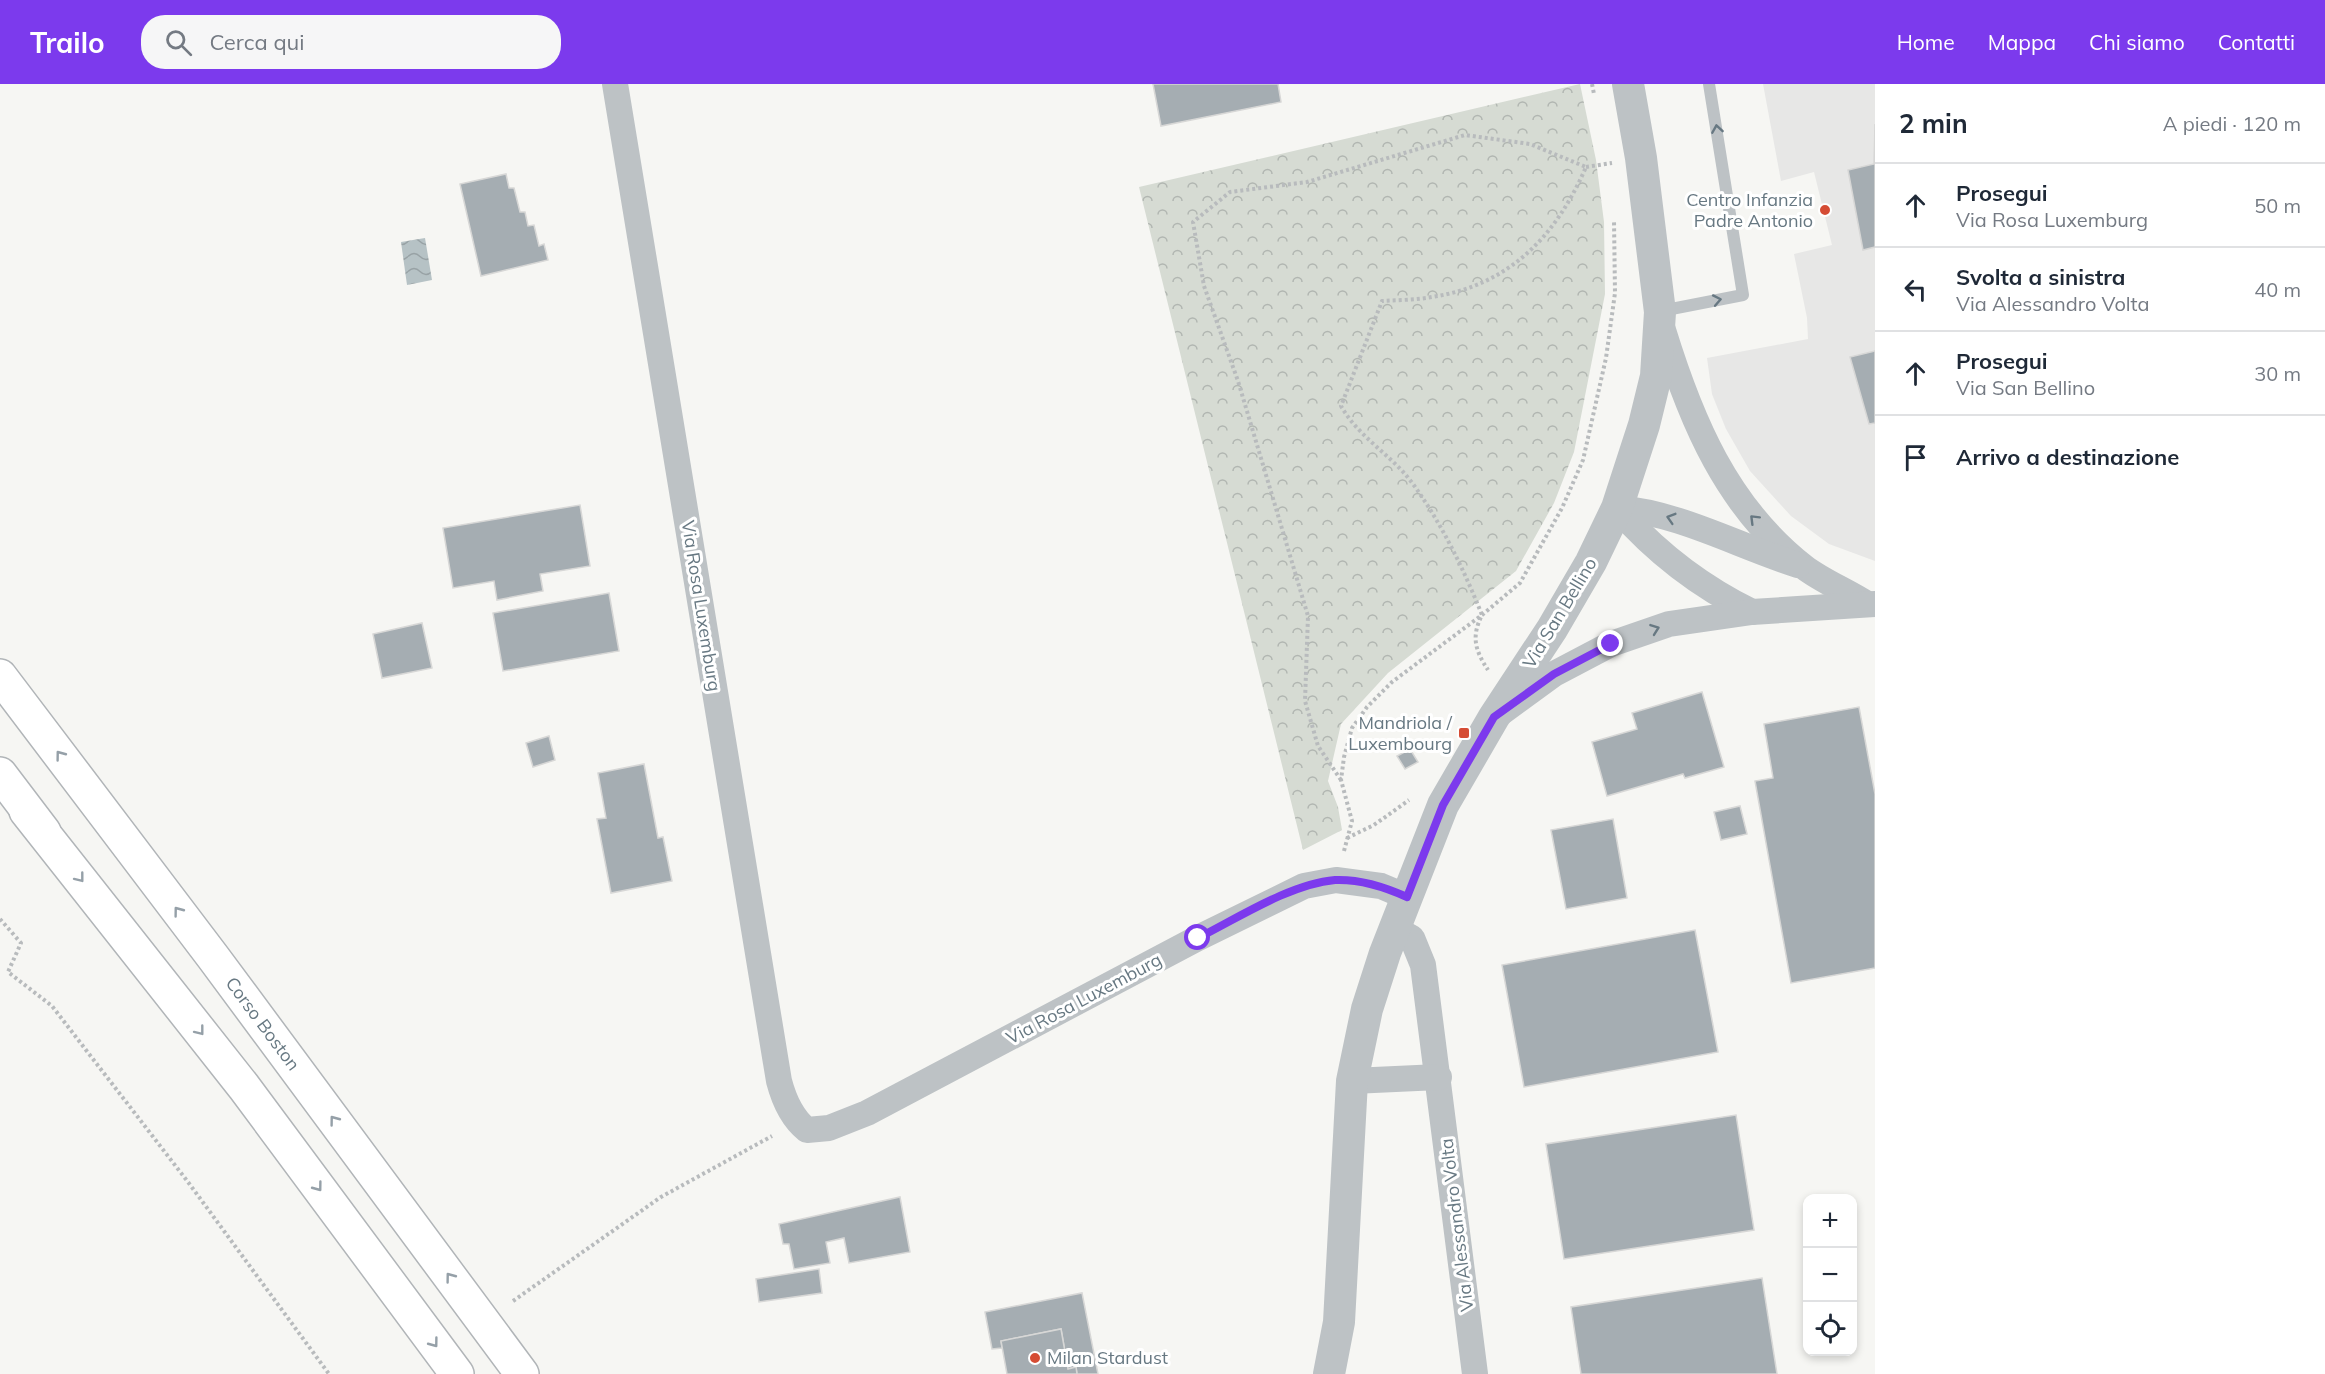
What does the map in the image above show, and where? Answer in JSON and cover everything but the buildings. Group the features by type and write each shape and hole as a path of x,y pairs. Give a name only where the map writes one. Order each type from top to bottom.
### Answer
{"highway":[{"name":"Corso Boston","path":"0,676 521,1370"},
{"path":"0,774 244,1087 457,1374"},
{"path":"0,783 44,832"}],"street":[{"name":"Via Rosa Luxemburg","path":"615,84 779,1081 783,1096 799,1124 807,1130 829,1128 867,1113 1198,938 1304,886 1336,880 1381,886 1407,897"},
{"name":"Via San Bellino","path":"1628,84 1641,158 1660,317 1679,384 1725,482 1748,513 1804,567"},
{"name":"Via San Bellino","path":"1494,717 1592,562 1617,508 1656,376 1660,317"},
{"name":"Via San Bellino","path":"1617,508 1645,511 1694,525 1753,550 1804,567 1871,604"},
{"path":"1617,508 1644,540 1678,568 1752,612"},
{"name":"Via San Bellino","path":"1494,717 1554,674 1611,644 1669,624 1752,612 1816,610 1871,604"},
{"path":"1329,1374 1338,1322 1352,1081 1367,1009 1394,928 1443,805 1494,717"},
{"name":"Via Alessandro Volta","path":"1394,928 1412,938 1423,965 1475,1374"},
{"path":"1352,1081 1439,1077"}],"lane":[{"path":"1660,317 1743,295 1710,84"}],"path":[{"path":"1592,84 1595,95"},
{"path":"1344,851 1352,821 1341,780 1318,746 1305,701 1308,616 1238,381 1204,286 1193,222 1230,192 1307,182 1465,135 1530,144 1586,167 1574,195 1554,227 1525,258 1487,281 1434,297 1382,301 1341,406 1350,423 1412,482 1456,554 1482,615 1476,628 1474,641 1478,655 1490,673"},
{"path":"1606,152 1610,175"},
{"path":"1341,780 1344,757 1352,728 1367,707 1392,682 1482,615 1520,583 1562,508 1583,460 1606,358 1615,293 1613,208"},
{"path":"1347,838 1374,825 1415,793"},
{"path":"0,919 21,944 8,972 52,1006 188,1182 329,1374"},
{"path":"513,1301 661,1197 756,1143 799,1124"}],"shaded area":[{"path":"1763,84 1875,84 1875,561 1829,544 1791,516 1750,471 1726,429 1712,394 1707,358 1808,339 1807,318 1794,254 1832,245 1814,172 1781,181"}],"green space":[{"path":"1580,84 1596,160 1604,222 1605,294 1574,452 1554,503 1516,571 1388,673 1341,724 1328,781 1338,807 1342,830 1303,850 1139,187"}],"water":[{"path":"425,238 432,280 407,285 401,242"}],"place":[{"name":"Centro Infanzia Padre Antonio","path":"1825,210"},
{"name":"Mandriola / Luxembourg","path":"1464,733"},
{"name":"Milan Stardust","path":"1035,1358"}],"route":[{"path":"1198,938 1304,886 1336,880 1381,886 1407,897 1443,805 1494,717 1554,674 1611,644"}]}
